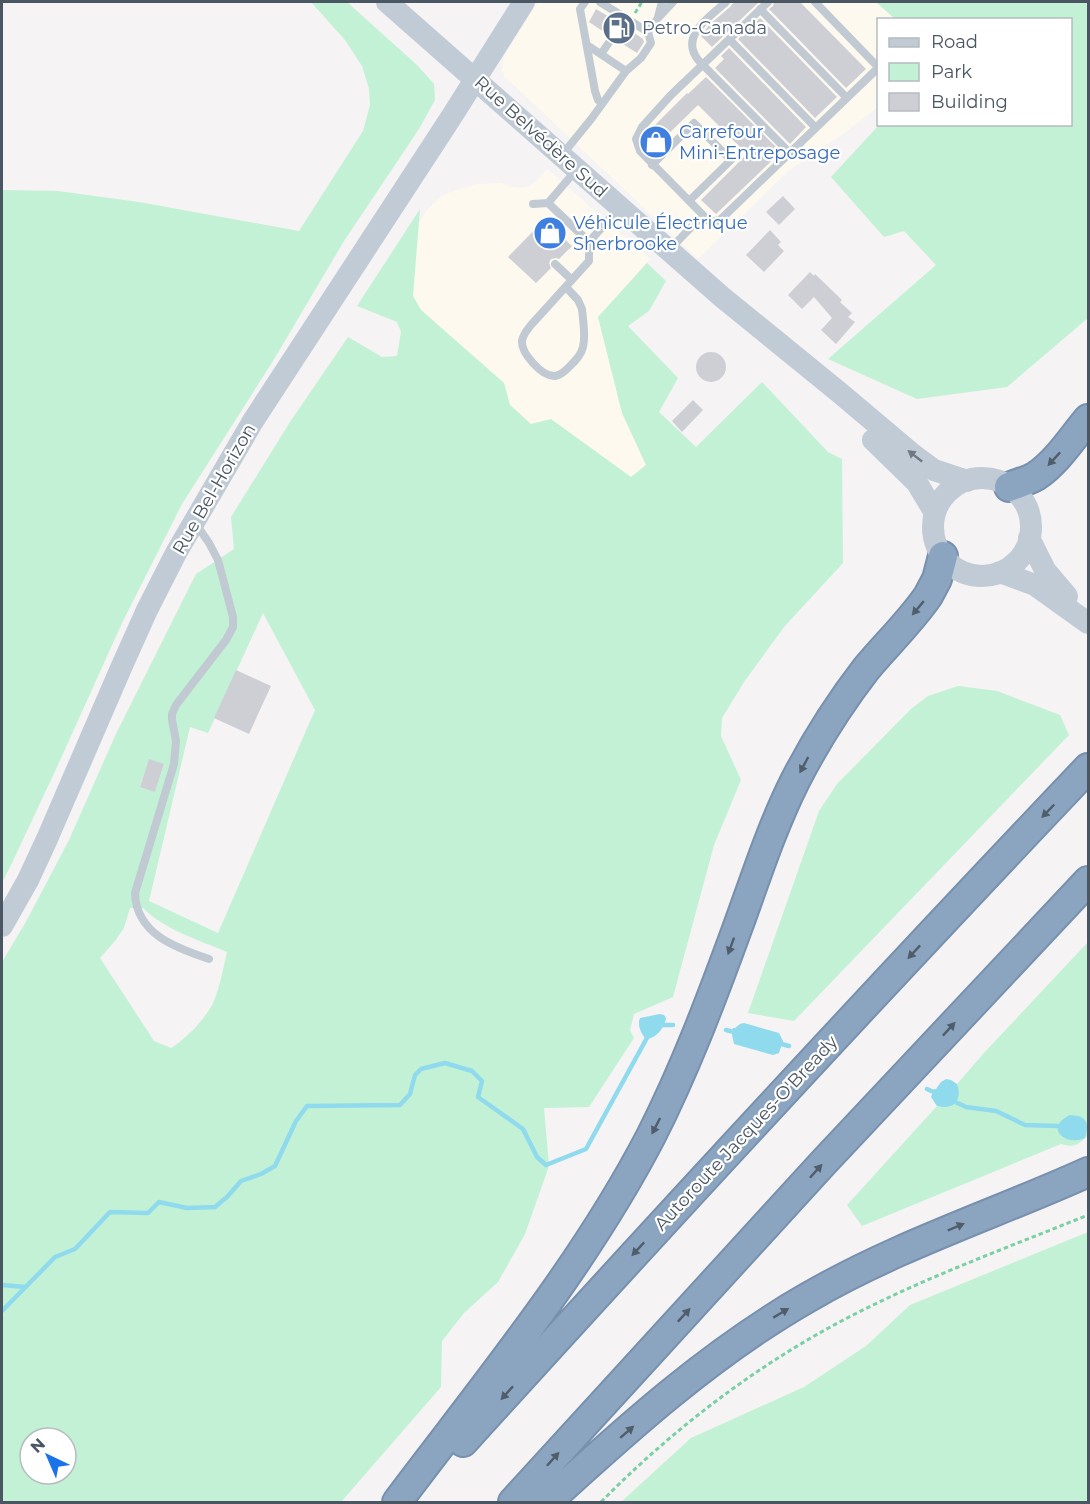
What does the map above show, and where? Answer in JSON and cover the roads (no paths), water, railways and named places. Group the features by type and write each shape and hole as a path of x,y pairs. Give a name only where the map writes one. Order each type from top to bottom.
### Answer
{"highway":[{"path":"1009,487 1041,472 1089,419"},
{"path":"397,1503 556,1290 619,1193 651,1136 684,1068 773,831 810,752 864,672 928,596 939,575 943,556"},
{"name":"Autoroute Jacques-O'Bready","path":"409,1503 729,1150 1089,768"},
{"path":"513,1503 830,1156 1089,881"},
{"path":"547,1503 697,1372 743,1338 796,1304 885,1257 1089,1172"}],"street":[{"name":"Rue Belvédère Sud","path":"387,2 722,297 906,471 922,490 935,513"},
{"name":"Rue Bel-Horizon","path":"2,926 28,880 47,839 147,610 194,521 253,421 524,2"},
{"name":"Rue Belvédère Sud","path":"722,297 924,464 942,473 968,481"},
{"path":"978,478 989,479 1009,487 1017,493 1026,507 1030,522 1029,538 1025,549 1019,558 1000,572 983,576 966,573 956,568 943,556 934,536 935,513 944,497 952,489 978,478"},
{"path":"1029,538 1049,576 1089,621"},
{"path":"1000,572 1039,587 1089,621"}],"lane":[{"path":"585,2 580,9 595,91 602,104"},
{"path":"548,203 602,104 626,71 641,58 651,43 648,32 600,2"},
{"path":"658,18 662,2"},
{"path":"648,32 673,2"},
{"path":"726,2 694,35 693,52 790,153"},
{"path":"768,2 670,96 639,131 636,139 642,155 710,222 720,220 877,69"},
{"path":"815,2 877,65"},
{"path":"760,9 847,98"},
{"path":"601,54 626,18"},
{"path":"729,39 816,128"},
{"path":"586,45 626,71"},
{"path":"652,165 694,123 731,160 689,201"},
{"path":"533,204 548,203 589,242"},
{"path":"555,264 569,283 582,309 584,343 581,352 562,374 552,376 543,372 526,354 523,339 528,329 569,283 589,261 589,242 620,207"},
{"path":"669,250 703,215"},
{"path":"194,521 218,560 233,617 233,627 226,640 176,705 172,714 176,754 135,893 135,901 138,913 149,928 161,938 181,950 209,959"}],"water":[{"path":"660,1014 666,1018 664,1025 656,1035 646,1039 640,1029 640,1018"},
{"path":"744,1023 779,1033 783,1041 779,1053 773,1055 734,1044 733,1028"},
{"path":"946,1079 957,1084 958,1099 948,1107 937,1106 931,1097 934,1089"},
{"path":"1070,1115 1086,1121 1085,1138 1071,1140 1060,1135 1058,1125"}],"waterway":[{"path":"660,1025 673,1025"},
{"path":"726,1030 738,1033"},
{"path":"2,1311 55,1257 75,1249 110,1212 148,1213 159,1202 187,1208 215,1207 241,1181 275,1166 296,1121 307,1106 400,1105 410,1094 415,1075 421,1069 445,1063 472,1071 482,1081 478,1097 523,1129 537,1157 546,1165 586,1149 648,1036"},
{"path":"778,1043 789,1046"},
{"path":"927,1089 938,1094"},
{"path":"951,1100 966,1107 996,1111 1025,1125 1063,1128"},
{"path":"2,1285 25,1287"}],"place":[{"name":"Petro-Canada","path":"619,28"},
{"name":"Carrefour Mini-Entreposage","path":"656,142"},
{"name":"Véhicule Électrique Sherbrooke","path":"550,233"}]}
